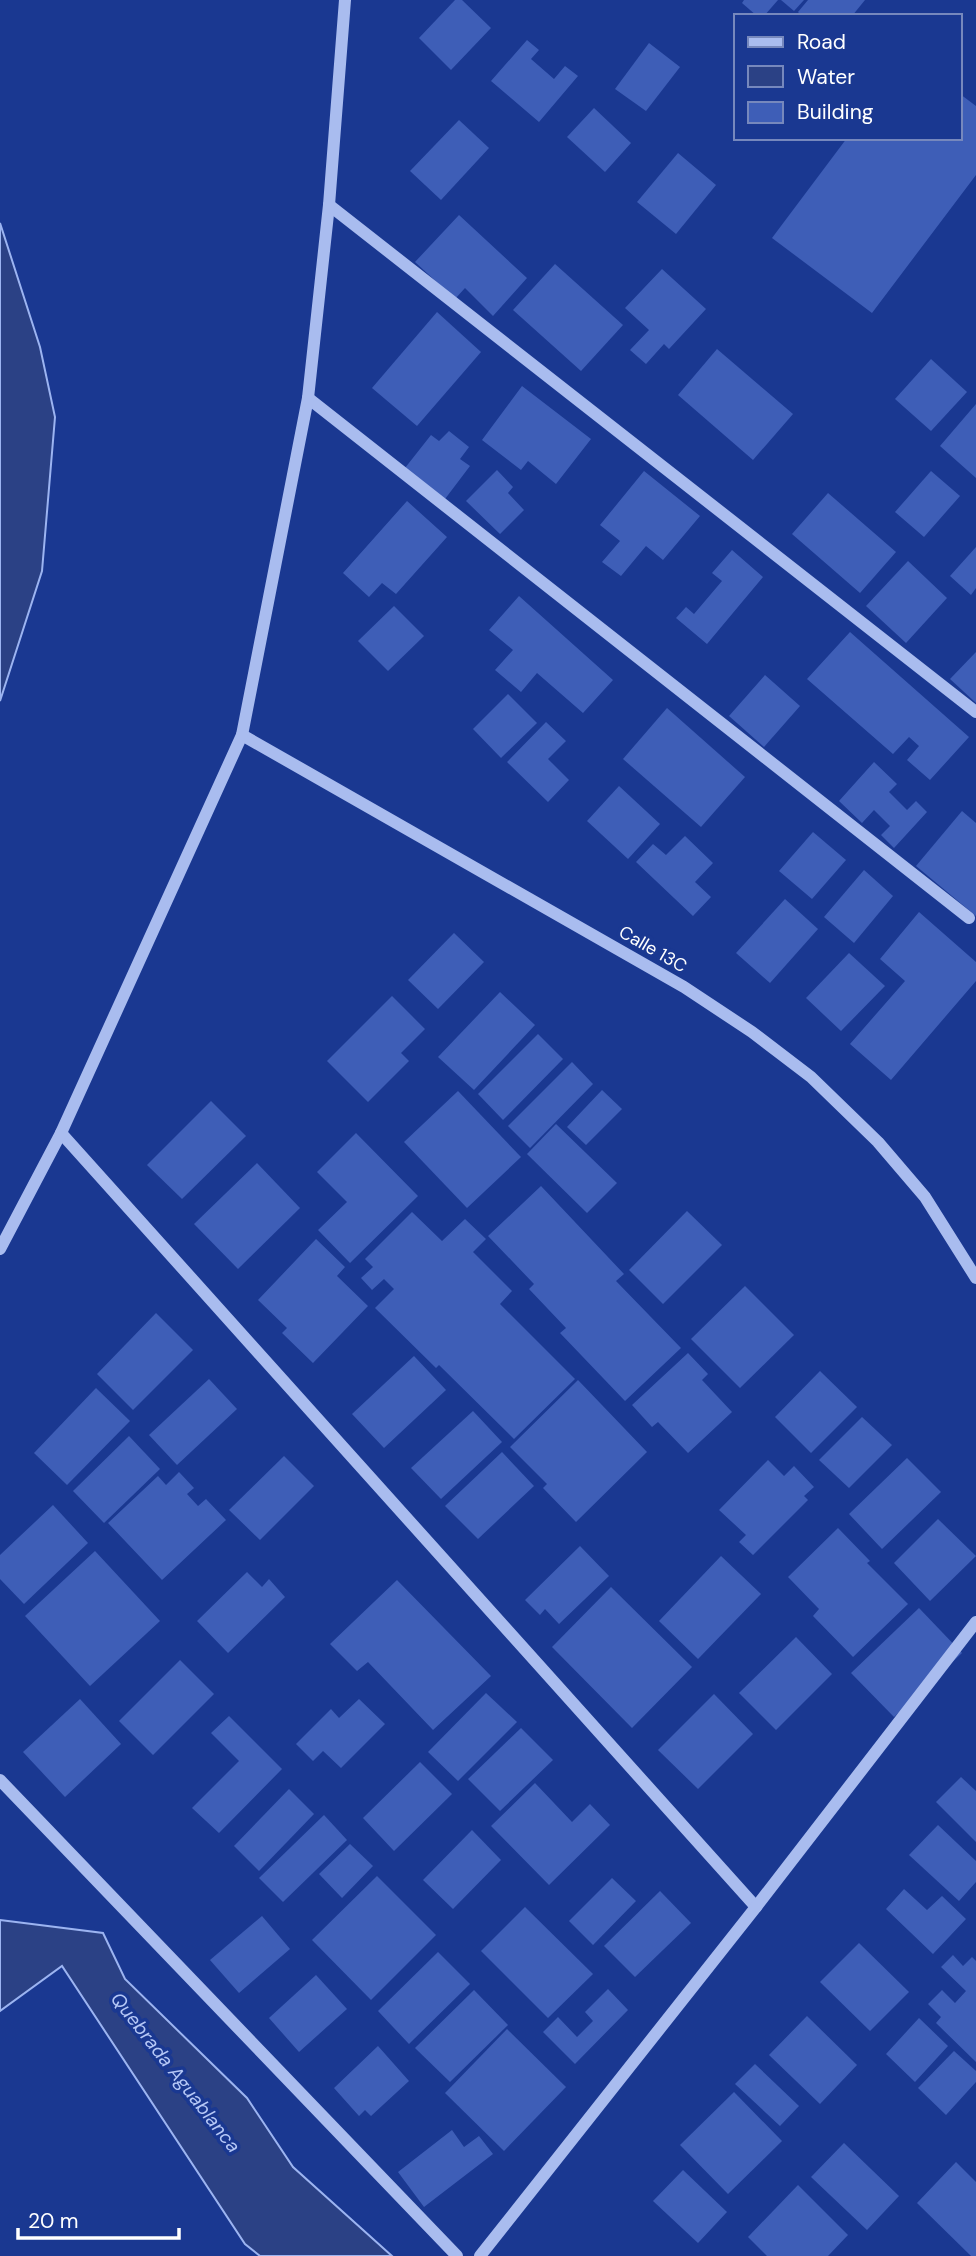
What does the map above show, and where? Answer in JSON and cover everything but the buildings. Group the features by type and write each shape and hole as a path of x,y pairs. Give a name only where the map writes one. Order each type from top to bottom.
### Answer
{"street":[{"path":"0,1249 61,1133 242,735 308,398 329,205 345,0"},
{"path":"329,205 976,712"},
{"path":"308,398 969,918"},
{"name":"Calle 13C","path":"242,735 684,987 752,1032 811,1077 878,1142 925,1198 976,1278"},
{"path":"61,1133 756,1907"},
{"path":"480,2256 756,1907 976,1622"},
{"path":"0,1780 457,2256"}],"water":[{"path":"0,223 40,347 55,417 42,571 0,701"},
{"name":"Quebrada Aguablanca","path":"0,1920 103,1933 125,1979 247,2098 293,2167 392,2256 260,2256 245,2244 62,1966 0,2011"}]}
